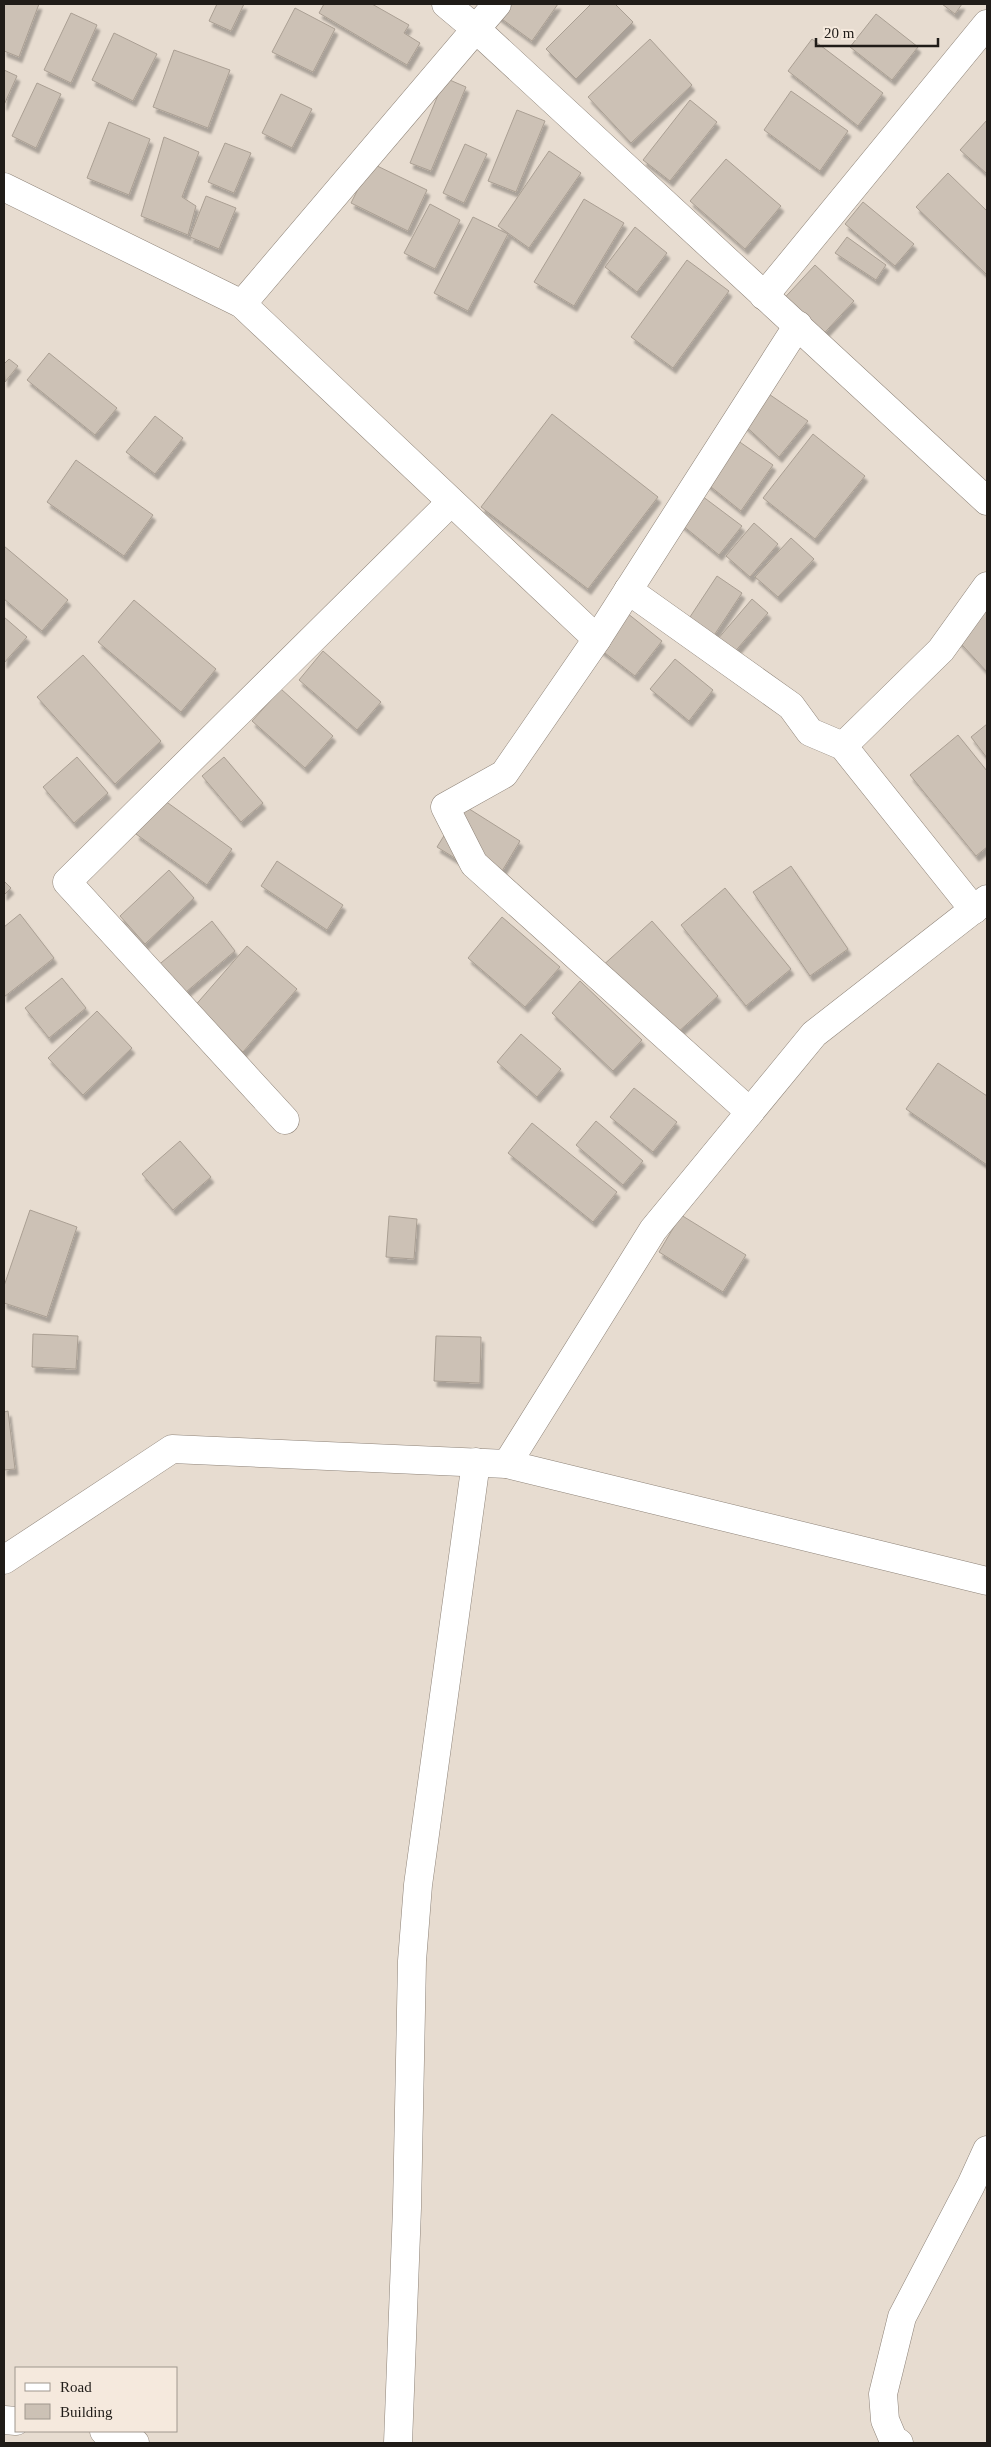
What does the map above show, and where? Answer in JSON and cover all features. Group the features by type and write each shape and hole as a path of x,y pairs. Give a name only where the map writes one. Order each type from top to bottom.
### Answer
{"street":[{"path":"446,4 477,30 987,501"},
{"path":"242,304 477,30 497,4"},
{"path":"764,296 987,24"},
{"path":"4,187 242,304 598,639"},
{"path":"750,1112 474,864 445,807 504,774 598,639 798,325"},
{"path":"285,1120 67,882 451,502"},
{"path":"843,746 941,650 987,586"},
{"path":"507,1464 653,1230 814,1034 981,904 843,746 810,732 791,706 628,590"},
{"path":"4,1560 172,1449 507,1464 987,1581"},
{"path":"398,2443 407,2208 412,1961 418,1885 476,1462"},
{"path":"894,2442 885,2420 883,2394 902,2317 984,2162"},
{"path":"107,2432 135,2443"}],"building":[{"path":"4,4 39,4 19,57 4,51"},
{"path":"217,4 244,4 231,31 209,21"},
{"path":"324,4 372,4 409,25 404,33 420,43 407,65 319,13"},
{"path":"503,4 558,4 532,41 495,14"},
{"path":"591,4 615,4 633,22 576,79 546,49"},
{"path":"942,4 962,4 955,14"},
{"path":"295,8 335,29 313,72 272,52"},
{"path":"71,13 97,25 71,83 44,70"},
{"path":"876,14 918,47 892,80 850,47"},
{"path":"114,33 157,54 133,101 92,80"},
{"path":"650,39 692,85 631,143 588,97"},
{"path":"812,39 883,93 858,126 788,71"},
{"path":"174,50 230,70 208,128 153,107"},
{"path":"4,70 17,76 4,105"},
{"path":"445,78 466,87 431,171 410,163"},
{"path":"37,83 61,94 36,148 12,136"},
{"path":"791,91 848,131 820,171 764,130"},
{"path":"281,94 312,109 292,148 262,133"},
{"path":"690,100 717,122 670,181 643,160"},
{"path":"517,110 545,121 516,192 488,181"},
{"path":"987,120 987,174 960,150"},
{"path":"109,122 150,139 129,195 87,178"},
{"path":"164,137 199,152 182,197 196,206 188,235 141,216"},
{"path":"225,143 251,153 234,193 208,182"},
{"path":"465,144 487,154 464,203 443,193"},
{"path":"549,151 581,173 529,248 498,226"},
{"path":"726,159 781,206 745,249 690,201"},
{"path":"371,163 427,190 408,231 351,203"},
{"path":"948,173 987,211 987,275 916,207"},
{"path":"206,196 236,208 219,249 190,237"},
{"path":"584,199 624,223 574,306 534,282"},
{"path":"863,202 914,244 895,266 845,224"},
{"path":"430,204 460,220 435,269 404,253"},
{"path":"473,217 508,234 468,311 434,293"},
{"path":"635,227 667,253 637,292 605,267"},
{"path":"847,237 886,265 876,280 835,253"},
{"path":"687,260 729,291 673,368 631,337"},
{"path":"815,265 854,301 816,342 778,305"},
{"path":"49,353 117,408 95,435 27,380"},
{"path":"9,359 18,366 5,382 4,364"},
{"path":"763,390 808,421 779,457 740,421"},
{"path":"552,414 658,497 588,589 481,507"},
{"path":"155,416 183,438 155,474 126,452"},
{"path":"813,434 865,476 815,539 763,498"},
{"path":"731,436 773,465 741,511 706,483"},
{"path":"76,460 153,515 124,556 47,502"},
{"path":"698,493 742,526 719,555 677,521"},
{"path":"754,523 778,544 750,577 726,556"},
{"path":"791,538 814,559 778,597 755,577"},
{"path":"4,546 68,600 42,631 4,599"},
{"path":"717,576 742,593 709,643 684,626"},
{"path":"752,599 768,613 727,661 711,647"},
{"path":"134,600 216,669 181,712 98,642"},
{"path":"987,600 987,672 952,634"},
{"path":"622,609 662,641 635,676 597,647"},
{"path":"4,617 27,637 4,663"},
{"path":"323,651 381,702 357,730 299,680"},
{"path":"83,655 161,741 115,784 37,697"},
{"path":"675,659 713,690 689,721 650,689"},
{"path":"281,689 333,736 305,768 252,721"},
{"path":"987,724 987,758 971,737"},
{"path":"958,735 987,771 987,847 976,856 910,775"},
{"path":"77,757 108,793 74,823 43,787"},
{"path":"224,757 263,803 241,822 202,776"},
{"path":"161,798 232,849 207,885 136,834"},
{"path":"463,805 520,841 495,883 437,847"},
{"path":"277,861 343,905 327,930 261,886"},
{"path":"791,866 848,949 810,976 753,892"},
{"path":"169,870 194,898 145,944 120,916"},
{"path":"4,881 11,888 4,895"},
{"path":"725,888 791,969 746,1006 681,925"},
{"path":"20,914 54,958 4,997 4,927"},
{"path":"502,917 560,967 525,1007 468,958"},
{"path":"212,921 235,951 180,997 156,967"},
{"path":"652,921 718,996 666,1043 600,968"},
{"path":"247,946 297,989 243,1052 193,1008"},
{"path":"62,978 86,1008 49,1038 25,1008"},
{"path":"580,981 642,1040 613,1071 552,1013"},
{"path":"97,1011 132,1048 83,1095 48,1058"},
{"path":"521,1034 561,1069 537,1097 497,1062"},
{"path":"938,1063 987,1096 987,1165 906,1109"},
{"path":"634,1088 677,1122 653,1152 610,1117"},
{"path":"596,1121 643,1161 623,1185 576,1145"},
{"path":"532,1123 617,1192 593,1222 508,1153"},
{"path":"180,1141 211,1177 173,1210 142,1174"},
{"path":"30,1210 77,1227 47,1317 4,1303 4,1286"},
{"path":"681,1215 746,1255 723,1292 659,1252"},
{"path":"389,1216 417,1219 414,1259 386,1257"},
{"path":"33,1334 78,1336 76,1369 32,1367"},
{"path":"436,1336 481,1337 480,1383 434,1381"},
{"path":"8,1411 15,1469 4,1470 4,1412"}]}
